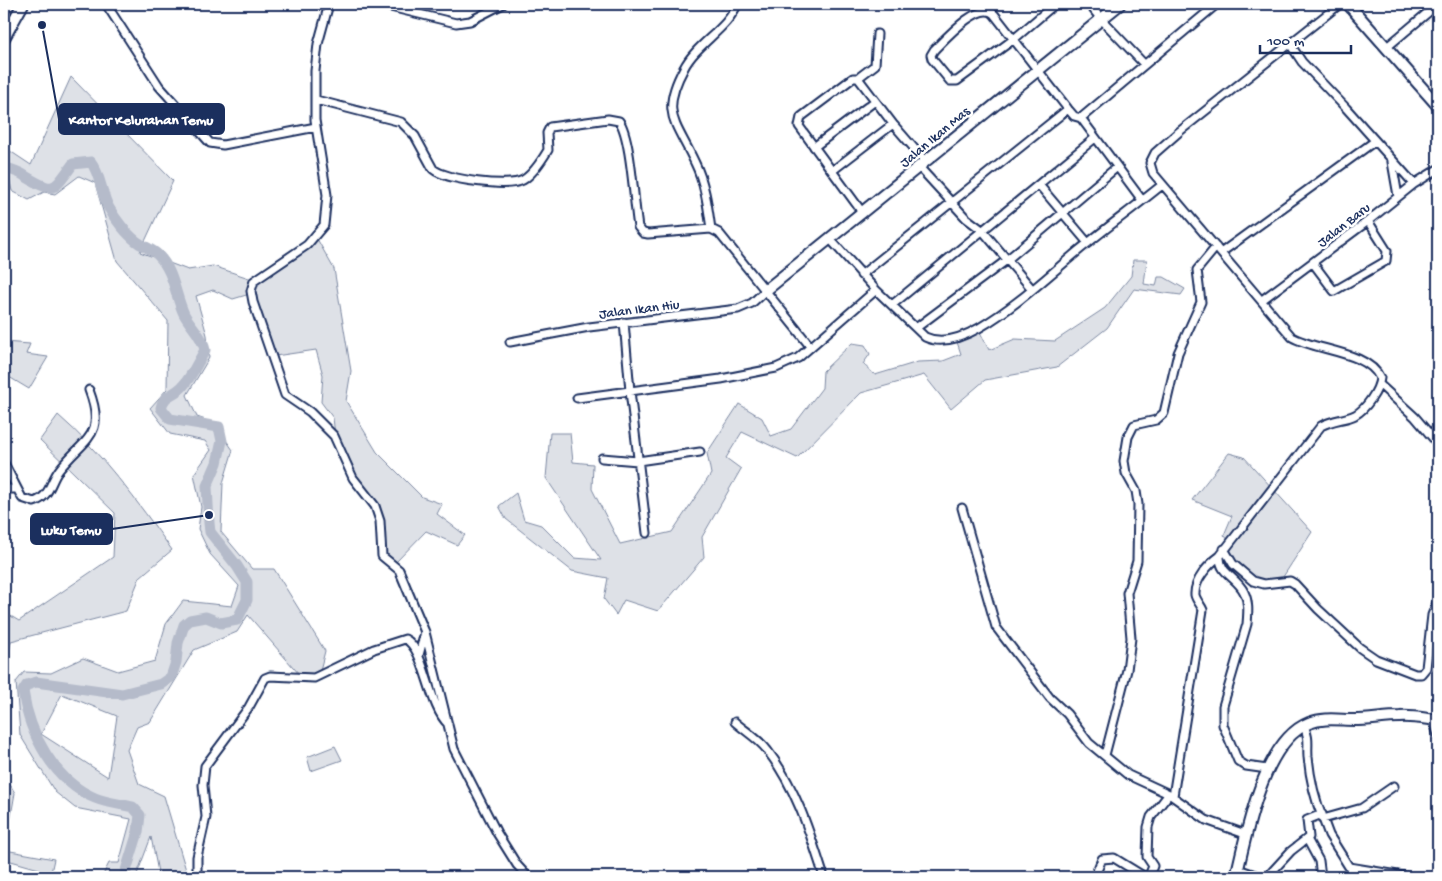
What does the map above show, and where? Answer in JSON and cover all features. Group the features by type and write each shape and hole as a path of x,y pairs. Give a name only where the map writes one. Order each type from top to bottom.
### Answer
{"street":[{"path":"4,38 23,4"},
{"path":"106,4 132,47 159,86 210,143 224,145 316,127"},
{"path":"329,4 318,44 316,100 316,127 326,184 327,208 324,225 307,245 254,281 251,291 253,302 283,390 288,398 310,412 337,441 353,478 375,506 380,522 382,556 399,570 425,632 454,749 497,833 528,877"},
{"path":"378,4 456,23 470,21 503,4"},
{"path":"711,230 699,172 673,122 673,99 686,64 731,16 737,4"},
{"path":"1055,4 1014,38 954,82 950,81 931,55 966,21 982,10 991,11 1014,38 1039,69 1068,109 1074,116 1081,118 1142,200"},
{"path":"1089,4 1144,64"},
{"name":"Jalan Ikan Mas","path":"766,290 1120,4"},
{"path":"1081,118 1217,4"},
{"path":"1098,877 1096,871 1102,859 1108,857 1114,858 1146,877 1149,876 1153,866 1148,857 1148,827 1151,817 1171,795 1203,610 1195,596 1198,583 1205,571 1272,491 1321,426 1334,419 1358,414 1379,384 1378,374 1368,364 1341,353 1302,343 1292,337 1162,185 1151,169 1151,159 1155,153 1340,4"},
{"path":"1348,4 1438,106"},
{"path":"1387,47 1438,4"},
{"path":"862,212 797,124 798,121 854,78 858,78 875,65 877,34"},
{"path":"1290,44 1302,62 1414,184"},
{"path":"858,78 952,202 971,223 982,230 1032,289"},
{"path":"316,100 401,122 412,131 433,169 439,173 462,179 499,182 523,180 530,174 548,150 547,133 550,127 615,119 621,122 623,128 640,231 648,234 711,230 722,235 810,346"},
{"path":"814,147 875,101"},
{"path":"861,275 1068,109"},
{"path":"832,172 893,124"},
{"path":"892,305 1095,138"},
{"path":"1105,755 1127,670 1131,638 1127,593 1138,552 1138,496 1125,468 1125,448 1134,425 1156,420 1164,413 1178,352 1201,302 1197,270 1219,250 1375,141"},
{"path":"1391,160 1398,196"},
{"path":"916,328 1008,259 1117,167"},
{"name":"Jalan Baru","path":"1262,300 1313,263 1414,184 1438,169"},
{"path":"1039,185 1088,243"},
{"path":"830,239 861,275 916,328 925,336 938,341 961,336 988,322 1162,185"},
{"path":"1313,263 1334,291 1386,261 1387,251 1368,221"},
{"name":"Jalan Ikan Hiu","path":"510,342 562,331 744,308 766,290"},
{"path":"578,398 721,379 776,368 798,358 876,290"},
{"path":"624,322 630,391 647,533"},
{"path":"1379,384 1415,417 1438,444"},
{"path":"4,467 22,498 27,501 42,500 46,496 60,468 85,443 94,428 96,408 89,390"},
{"path":"602,458 638,460 700,452"},
{"path":"4,489 16,489"},
{"path":"962,508 996,626 1050,698 1067,714 1089,743 1128,775 1171,795 1206,820 1245,834"},
{"path":"1222,552 1253,581 1264,584 1290,581 1295,584 1318,609 1360,648 1376,659 1415,674 1421,674 1426,668 1432,615 1438,600"},
{"path":"1222,552 1221,568 1244,592 1248,611 1247,624 1223,706 1223,725 1238,762 1246,766 1267,769"},
{"path":"419,655 425,632"},
{"path":"197,877 197,858 206,817 203,785 204,766 250,707 265,678 270,676 314,678 374,649 405,639 414,647 419,655 435,703 442,718 449,724"},
{"path":"1394,786 1362,808 1307,820 1309,835 1307,839 1265,877 1237,873 1245,834 1267,769 1290,737 1304,726 1330,719 1353,720 1400,717 1435,719 1438,735"},
{"path":"735,722 766,748 782,772 808,829 824,877"},
{"path":"1304,726 1310,741 1308,755 1322,817 1329,835 1349,867 1410,877"},
{"path":"1307,839 1319,861 1321,877"}],"shaded area":[{"path":"71,77 173,181 140,252 188,270 213,266 258,281 287,263 316,237 334,269 351,371 346,401 377,452 422,497 442,504 437,514 465,535 457,545 426,531 396,562 386,558 381,524 335,435 333,418 321,402 323,375 316,350 275,356 253,293 233,299 213,290 196,296 207,335 209,358 187,395 197,417 214,423 233,450 223,483 221,532 252,569 274,569 325,651 318,678 306,682 248,615 237,632 194,650 150,722 137,727 127,750 139,784 164,796 188,877 159,877 151,837 136,877 102,877 109,863 119,863 131,819 75,808 55,792 20,735 16,682 24,672 51,673 83,658 118,671 155,661 166,624 183,601 232,606 239,586 210,554 198,529 201,507 194,474 211,450 205,441 170,434 150,408 167,389 168,321 117,261 95,183 79,176 55,194 44,192 29,200 12,191 9,178 4,176 4,147 31,165","holes":["62,694 117,716 108,777 41,734"]},
{"path":"1133,260 1147,260 1144,284 1156,286 1158,277 1164,277 1185,289 1181,295 1134,289 1107,328 1057,367 985,380 951,409 924,375 861,393 797,458 742,432 726,458 741,469 702,537 704,557 658,611 624,600 616,615 604,599 608,578 572,571 506,519 499,506 516,493 524,520 541,525 574,558 601,560 546,478 550,433 570,433 573,462 593,464 592,489 620,544 672,532 711,474 707,453 739,404 762,418 771,436 791,429 822,388 823,371 852,343 865,345 870,354 863,364 875,375 918,362 943,361 961,354 956,339 979,330 989,350 1015,339 1055,341 1105,308 1131,276"},
{"path":"4,342 30,344 26,354 48,357 29,389 4,374"},
{"path":"58,415 105,462 172,550 140,577 126,611 11,641 4,680 4,612 19,621 113,557 115,513 40,440"},
{"path":"1229,453 1244,457 1312,532 1281,580 1267,583 1259,582 1241,571 1225,548 1230,542 1224,535 1232,516 1192,500"},
{"path":"335,746 342,760 311,771 307,757"},
{"path":"4,774 15,793 5,850 54,859 50,877 37,877 39,869 4,859"}],"waterway":[{"path":"4,167 20,173 42,186 53,187 73,164 91,162 111,212 128,234 158,255 168,268 184,314 199,335 205,350 185,383 179,390 164,400 161,408 170,419 219,427 222,441 217,463 207,486 210,532 247,582 247,600 237,620 221,623 206,617 190,620 184,625 171,677 161,684 122,694 36,682 27,685 23,691 26,707 38,739 46,754 67,780 95,798 133,807 140,815 138,832 124,877"}],"place":[{"name":"Kantor Kelurahan Temu","path":"42,25"},
{"name":"Luku Temu","path":"209,515"}]}
